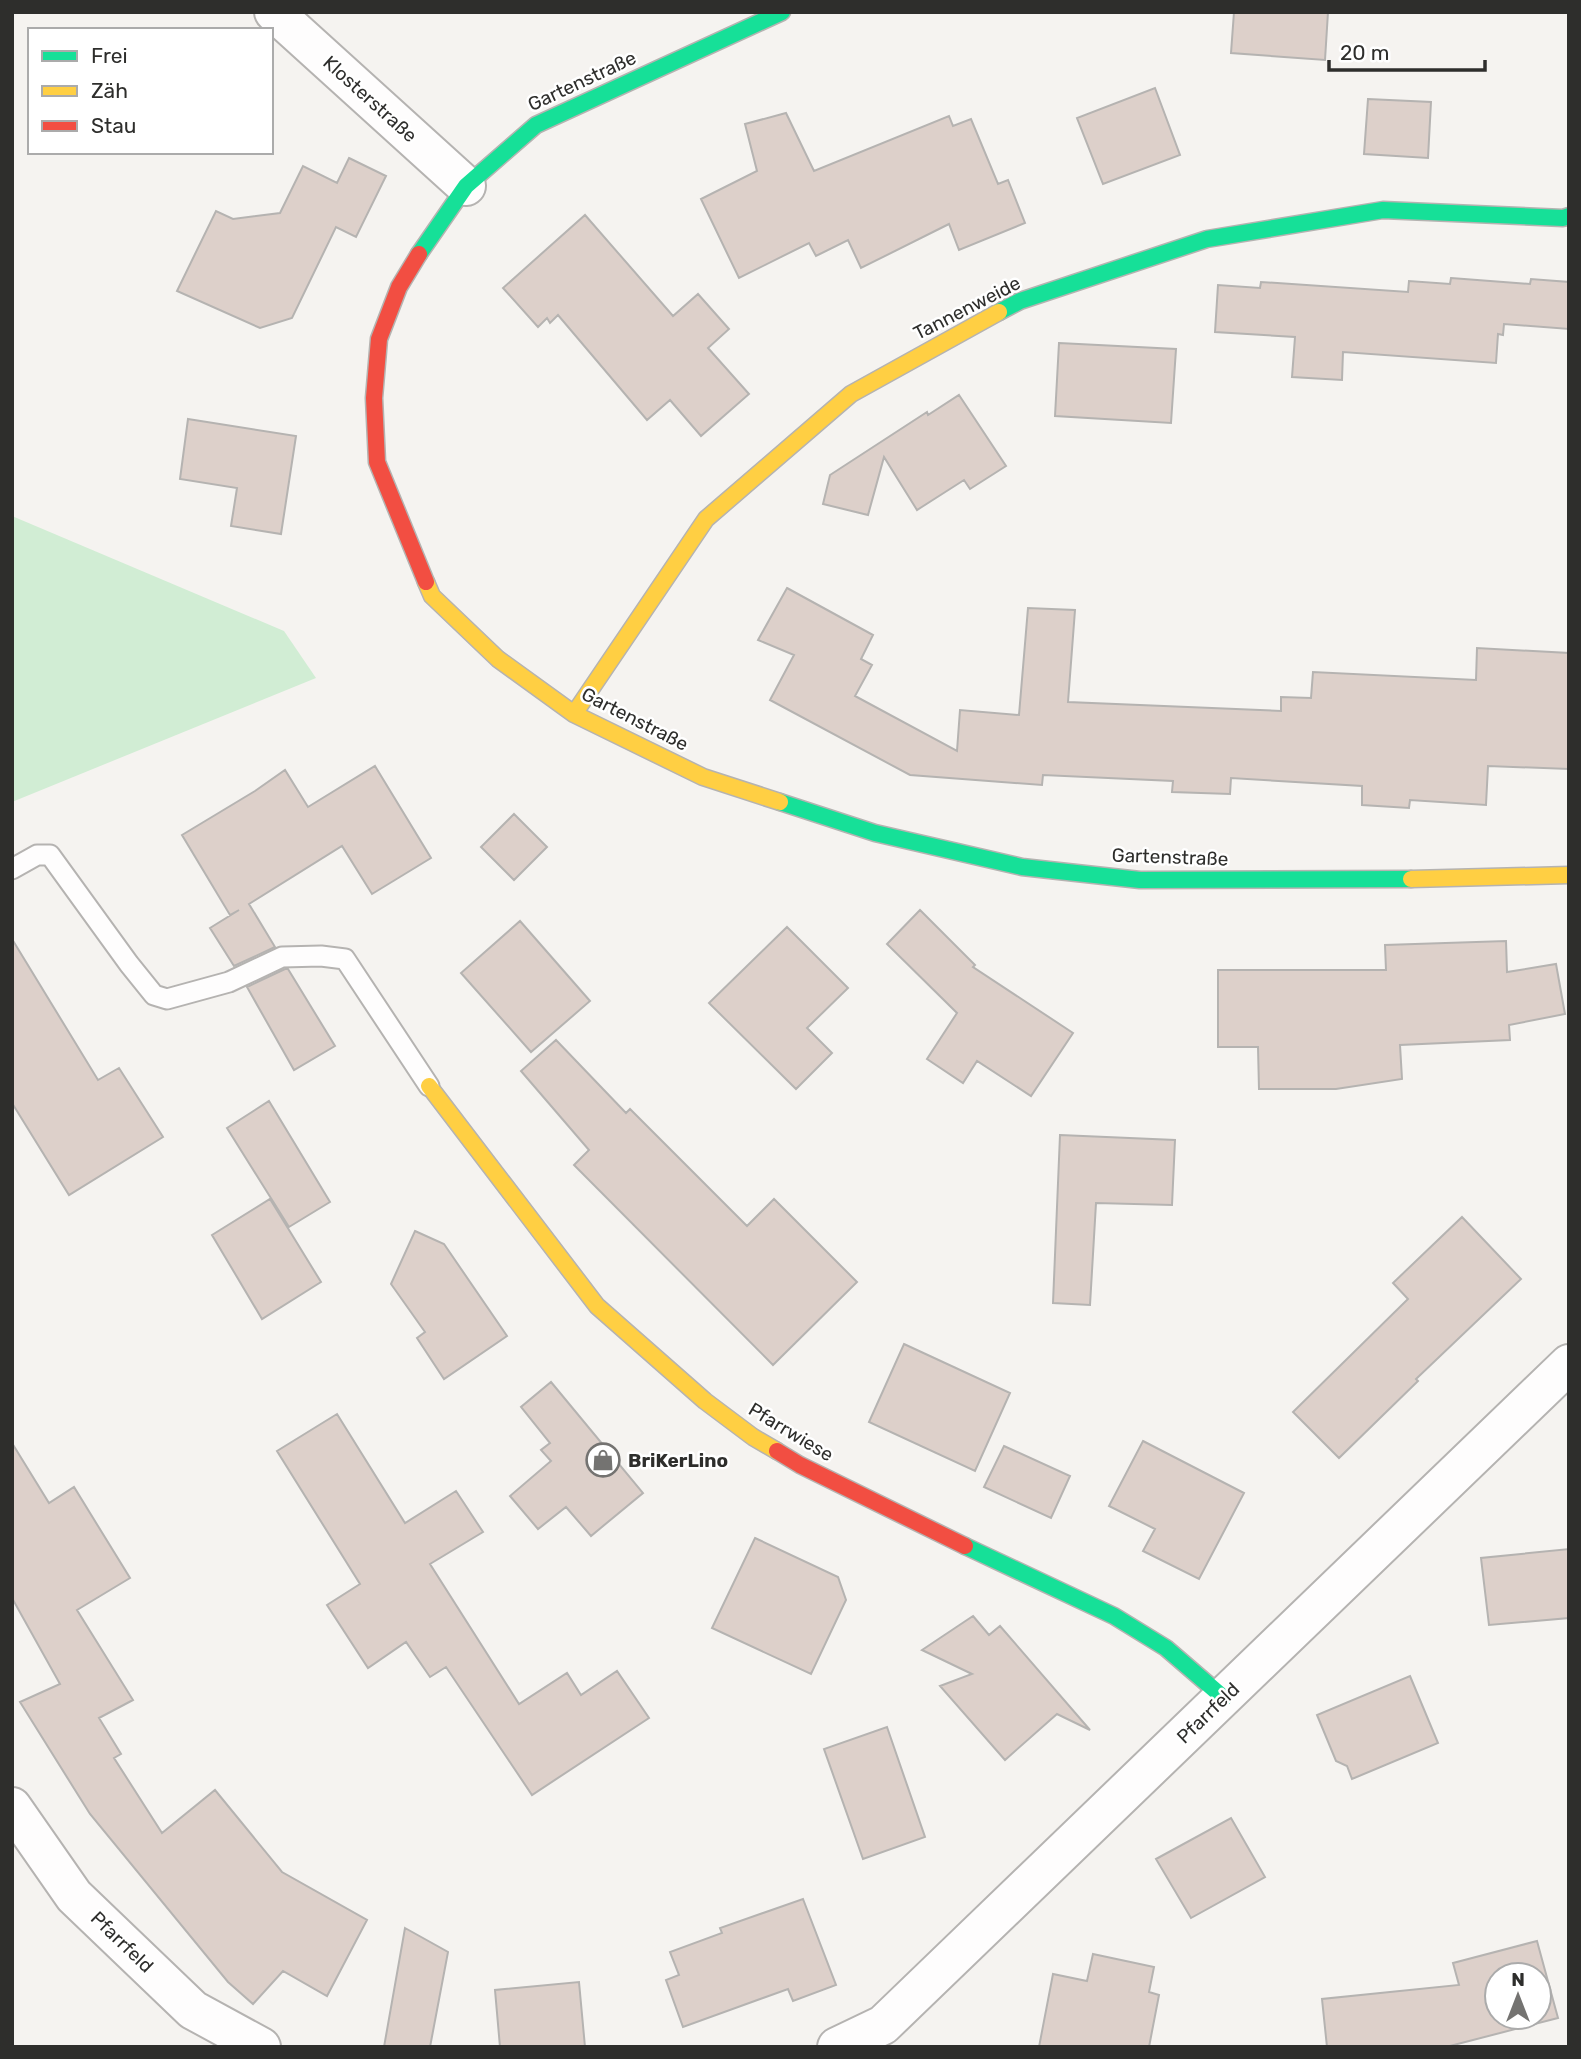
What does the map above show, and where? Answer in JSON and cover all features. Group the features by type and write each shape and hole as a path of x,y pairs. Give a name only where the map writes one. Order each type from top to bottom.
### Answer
{"street":[{"name":"Klosterstraße","path":"274,12 466,186"},
{"name":"Gartenstraße","path":"782,12 536,125 466,186 424,245 399,287 379,339 374,398 377,462 432,596 498,659 574,714 703,777 875,833 1022,867 1140,880 1342,881 1569,875"},
{"name":"Tannenweide","path":"574,714 706,519 850,394 1020,301 1207,239 1383,210 1563,218 1569,216"},
{"name":"Pfarrwiese","path":"429,1086 597,1306 705,1401 753,1437 800,1465 1114,1616 1166,1648 1224,1698"},
{"name":"Pfarrfeld","path":"837,2047 892,2036 1224,1698 1564,1376"},
{"name":"Pfarrfeld","path":"12,1807 74,1896 193,2010 261,2047"}],"lane":[{"path":"12,869 37,855 50,855 129,964 155,995 167,999 229,982 282,957 321,956 345,959 429,1086"}],"green space":[{"path":"12,516 284,631 316,678 12,802"}],"building":[{"path":"1234,12 1328,12 1325,60 1231,53"},
{"path":"1155,88 1180,155 1103,184 1077,118"},
{"path":"1368,99 1431,102 1428,158 1364,154"},
{"path":"786,113 814,171 949,116 953,126 971,119 998,184 1008,180 1025,223 959,250 949,224 861,268 848,240 816,256 809,243 739,278 701,199 757,171 745,124"},
{"path":"349,158 386,176 356,237 336,227 292,318 260,328 177,291 216,211 233,219 280,213 303,166 337,183"},
{"path":"585,215 673,316 698,294 729,329 708,348 749,394 701,436 670,400 647,420 558,315 550,323 547,318 538,327 503,288"},
{"path":"1451,278 1530,284 1531,279 1569,282 1569,329 1504,324 1503,335 1498,334 1496,363 1343,352 1342,380 1292,377 1295,337 1215,332 1218,285 1260,288 1261,282 1408,292 1409,281 1450,284"},
{"path":"1059,343 1176,349 1171,423 1055,416"},
{"path":"959,395 1006,466 970,489 964,480 917,510 884,457 868,515 823,504 830,475 927,412 928,415"},
{"path":"188,419 296,436 281,534 231,526 237,488 180,479"},
{"path":"787,588 873,635 861,659 872,665 855,696 957,751 960,710 1019,715 1028,608 1075,610 1068,702 1281,711 1281,697 1311,698 1313,672 1476,680 1477,648 1569,653 1569,769 1488,766 1486,805 1410,800 1409,808 1362,805 1362,786 1231,778 1230,794 1172,792 1173,781 1043,775 1042,785 910,775 770,700 794,655 758,640"},
{"path":"375,766 431,858 372,894 342,846 249,904 275,947 234,966 210,928 239,910 230,915 182,835 285,770 308,807"},
{"path":"514,814 547,847 514,880 481,847"},
{"path":"920,910 975,965 973,967 1073,1033 1031,1096 977,1061 963,1083 927,1059 957,1013 887,944"},
{"path":"520,921 590,1001 531,1052 461,973"},
{"path":"787,927 848,988 807,1028 832,1053 796,1089 709,1003"},
{"path":"12,939 98,1080 119,1068 163,1137 69,1195 12,1103"},
{"path":"1506,941 1507,972 1556,964 1565,1014 1509,1025 1510,1040 1400,1045 1402,1079 1336,1089 1259,1089 1258,1047 1218,1047 1218,970 1386,970 1385,945"},
{"path":"288,969 335,1046 294,1070 247,987"},
{"path":"556,1040 626,1113 630,1109 747,1226 774,1199 857,1282 773,1365 574,1165 589,1150 521,1071"},
{"path":"269,1101 330,1202 289,1227 227,1128"},
{"path":"1060,1135 1175,1140 1172,1205 1096,1203 1090,1305 1053,1303"},
{"path":"270,1199 321,1282 262,1319 212,1235"},
{"path":"1462,1217 1521,1279 1416,1379 1418,1381 1339,1458 1293,1412 1408,1299 1393,1283"},
{"path":"415,1231 444,1244 507,1336 444,1379 417,1338 425,1332 391,1284"},
{"path":"904,1344 1010,1393 975,1471 869,1422"},
{"path":"551,1382 643,1493 591,1536 566,1507 538,1529 510,1496 551,1461 541,1450 550,1443 521,1407"},
{"path":"337,1414 405,1523 456,1491 483,1532 430,1564 519,1704 567,1673 581,1695 617,1671 649,1718 532,1795 446,1667 430,1677 406,1642 368,1668 327,1605 360,1584 277,1451"},
{"path":"1143,1441 1244,1493 1199,1579 1143,1551 1155,1529 1109,1506"},
{"path":"12,1443 49,1503 74,1487 130,1578 77,1610 133,1700 99,1718 121,1754 114,1758 162,1833 215,1790 282,1872 367,1920 327,1996 283,1971 253,2004 228,1982 90,1814 20,1702 60,1684 12,1598"},
{"path":"1004,1446 1070,1476 1051,1518 984,1487"},
{"path":"755,1538 838,1577 846,1600 811,1674 712,1628"},
{"path":"1569,1549 1569,1618 1489,1625 1481,1558"},
{"path":"973,1616 989,1635 1000,1626 1090,1730 1057,1714 1005,1760 940,1686 972,1674 922,1650"},
{"path":"1410,1676 1438,1743 1352,1779 1347,1766 1336,1761 1317,1715"},
{"path":"887,1727 925,1837 863,1859 824,1749"},
{"path":"1231,1818 1265,1877 1191,1918 1156,1859"},
{"path":"803,1899 836,1985 793,2001 788,1989 683,2027 666,1980 679,1975 670,1952 722,1933 720,1928"},
{"path":"405,1928 448,1952 430,2047 384,2047"},
{"path":"1537,1941 1542,1961 1483,1961 1483,2031 1508,2031 1446,2047 1327,2047 1322,1999 1459,1985 1453,1963"},
{"path":"1093,1954 1154,1967 1149,1992 1159,1995 1149,2047 1039,2047 1053,1974 1087,1981"},
{"path":"579,1982 585,2047 500,2047 495,1990"},
{"path":"1553,2000 1558,2018 1553,2019"}],"traffic: fast":[{"path":"419,254 466,186 536,125 782,12"},
{"path":"999,312 1020,301 1207,239 1383,210 1563,218 1569,216"},
{"path":"780,802 875,833 1022,867 1140,880 1411,879"},
{"path":"965,1546 1114,1616 1166,1648 1224,1698"}],"traffic: slow":[{"path":"574,714 706,519 851,394 999,312"},
{"path":"426,582 432,596 498,659 574,714 703,777 780,802"},
{"path":"1411,879 1569,875"},
{"path":"429,1086 597,1306 705,1401 753,1437 777,1451"}],"traffic: jam":[{"path":"419,254 399,287 379,339 374,398 377,462 426,582"},
{"path":"777,1451 800,1465 965,1546"}],"place":[{"name":"BriKerLino","path":"603,1460"}]}
